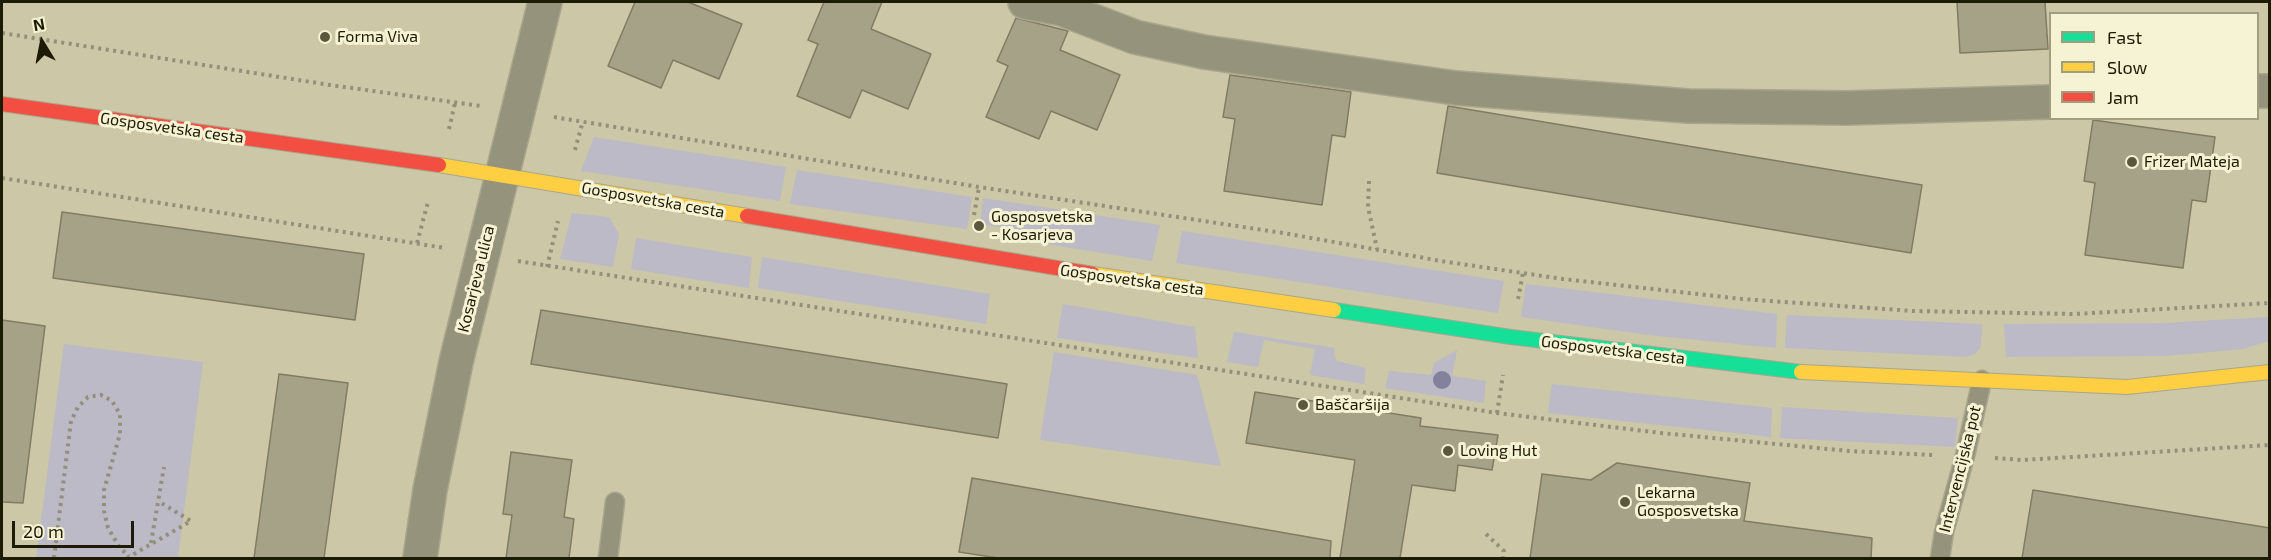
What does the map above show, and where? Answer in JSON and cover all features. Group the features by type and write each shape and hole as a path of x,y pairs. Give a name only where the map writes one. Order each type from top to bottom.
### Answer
{"street":[{"name":"Kosarjeva ulica","path":"420,558 430,490 456,362 545,2"},
{"path":"1025,2 1062,9 1135,37 1204,52 1456,88 1688,106 1847,108 2049,102"},
{"name":"Gosposvetska cesta","path":"2,104 502,174 1058,269 1510,337 1780,371 2127,387 2270,372"}],"lane":[{"name":"Intervencijska pot","path":"1940,558 1944,532 1965,456 1982,380"},
{"path":"608,558 615,502"}],"path":[{"path":"2,33 330,85 518,111 1523,273 1742,299 1913,311 2074,314 2270,303"},
{"path":"2,178 448,249"},
{"path":"1369,181 1368,207 1377,249"},
{"path":"515,261 1497,413 1661,433 1849,451 2022,460 2270,445"},
{"path":"1516,306 1523,273"},
{"path":"1497,413 1504,368"},
{"path":"54,558 71,421 78,407 88,397 101,395 112,401 120,414 120,434 104,490 104,511 108,528 128,557 191,521 158,501"},
{"path":"151,544 164,467"},
{"path":"1486,534 1504,551 1503,558"},
{"path":"55,552 60,558"}],"shaded area":[{"path":"594,137 786,167 780,201 581,171"},
{"path":"797,170 972,197 967,229 790,204"},
{"path":"983,198 1160,225 1152,261 1022,240 1023,231 980,224"},
{"path":"572,213 609,217 619,234 613,267 560,259"},
{"path":"1182,231 1504,281 1498,313 1176,263"},
{"path":"636,238 752,257 749,288 631,269"},
{"path":"762,257 990,294 986,324 758,288"},
{"path":"1526,284 1777,314 1776,348 1648,335 1521,317"},
{"path":"1063,304 1195,327 1198,358 1057,338"},
{"path":"1787,315 1982,324 1981,347 1975,354 1966,357 1785,348"},
{"path":"2269,317 2269,341 2243,349 2166,356 2006,357 2004,324 2164,323"},
{"path":"1234,332 1335,348 1334,355 1337,361 1366,368 1364,384 1310,375 1315,349 1264,340 1258,367 1227,362"},
{"path":"64,344 203,362 178,558 36,558"},
{"path":"1457,350 1452,376 1486,381 1484,403 1385,388 1389,371 1431,375 1434,363"},
{"path":"1054,352 1197,375 1221,466 1040,440"},
{"path":"1552,384 1772,408 1771,437 1548,413"},
{"path":"1782,407 1958,418 1955,447 1780,438"}],"building":[{"path":"635,2 688,2 742,24 719,79 673,60 661,88 608,66"},
{"path":"824,2 882,2 871,29 931,54 908,109 862,90 850,118 797,96 818,44 808,40"},
{"path":"1957,2 2045,2 2048,49 1960,53"},
{"path":"1016,18 1068,31 1060,50 1120,75 1097,130 1051,111 1039,139 986,117 1008,66 997,61"},
{"path":"1230,75 1351,92 1345,137 1332,135 1322,205 1224,191 1235,119 1223,117"},
{"path":"1448,106 1922,185 1911,253 1437,173"},
{"path":"2093,120 2215,137 2206,202 2192,200 2183,268 2085,255 2095,183 2084,181"},
{"path":"62,212 364,254 355,320 53,278"},
{"path":"541,310 1007,384 998,438 531,364"},
{"path":"2,320 45,326 23,503 2,502"},
{"path":"279,374 348,383 324,558 254,558"},
{"path":"1255,392 1421,418 1420,426 1498,435 1492,470 1458,465 1455,491 1412,485 1400,558 1340,558 1355,460 1246,443"},
{"path":"511,452 572,460 564,517 574,519 569,558 506,558 512,515 503,514"},
{"path":"1617,463 1750,483 1744,521 1872,538 1871,558 1530,558 1542,474 1591,480"},
{"path":"972,478 1331,541 1330,558 998,558 959,552"},
{"path":"2033,490 2270,528 2270,558 2022,558"}],"traffic: fast":[{"path":"1334,310 1511,337 1801,372"}],"traffic: slow":[{"path":"439,165 747,216"},
{"path":"1093,274 1334,310"},
{"path":"1801,372 2127,387 2270,372"}],"traffic: jam":[{"path":"2,104 439,165"},
{"path":"747,216 1093,274"}],"place":[{"name":"Forma Viva","path":"325,37"},
{"name":"Frizer Mateja","path":"2132,162"},
{"name":"Gosposvetska - Kosarjeva","path":"979,226"},
{"name":"Baščaršija","path":"1303,405"},
{"name":"Loving Hut","path":"1448,451"},
{"name":"Lekarna Gosposvetska","path":"1625,502"}]}
